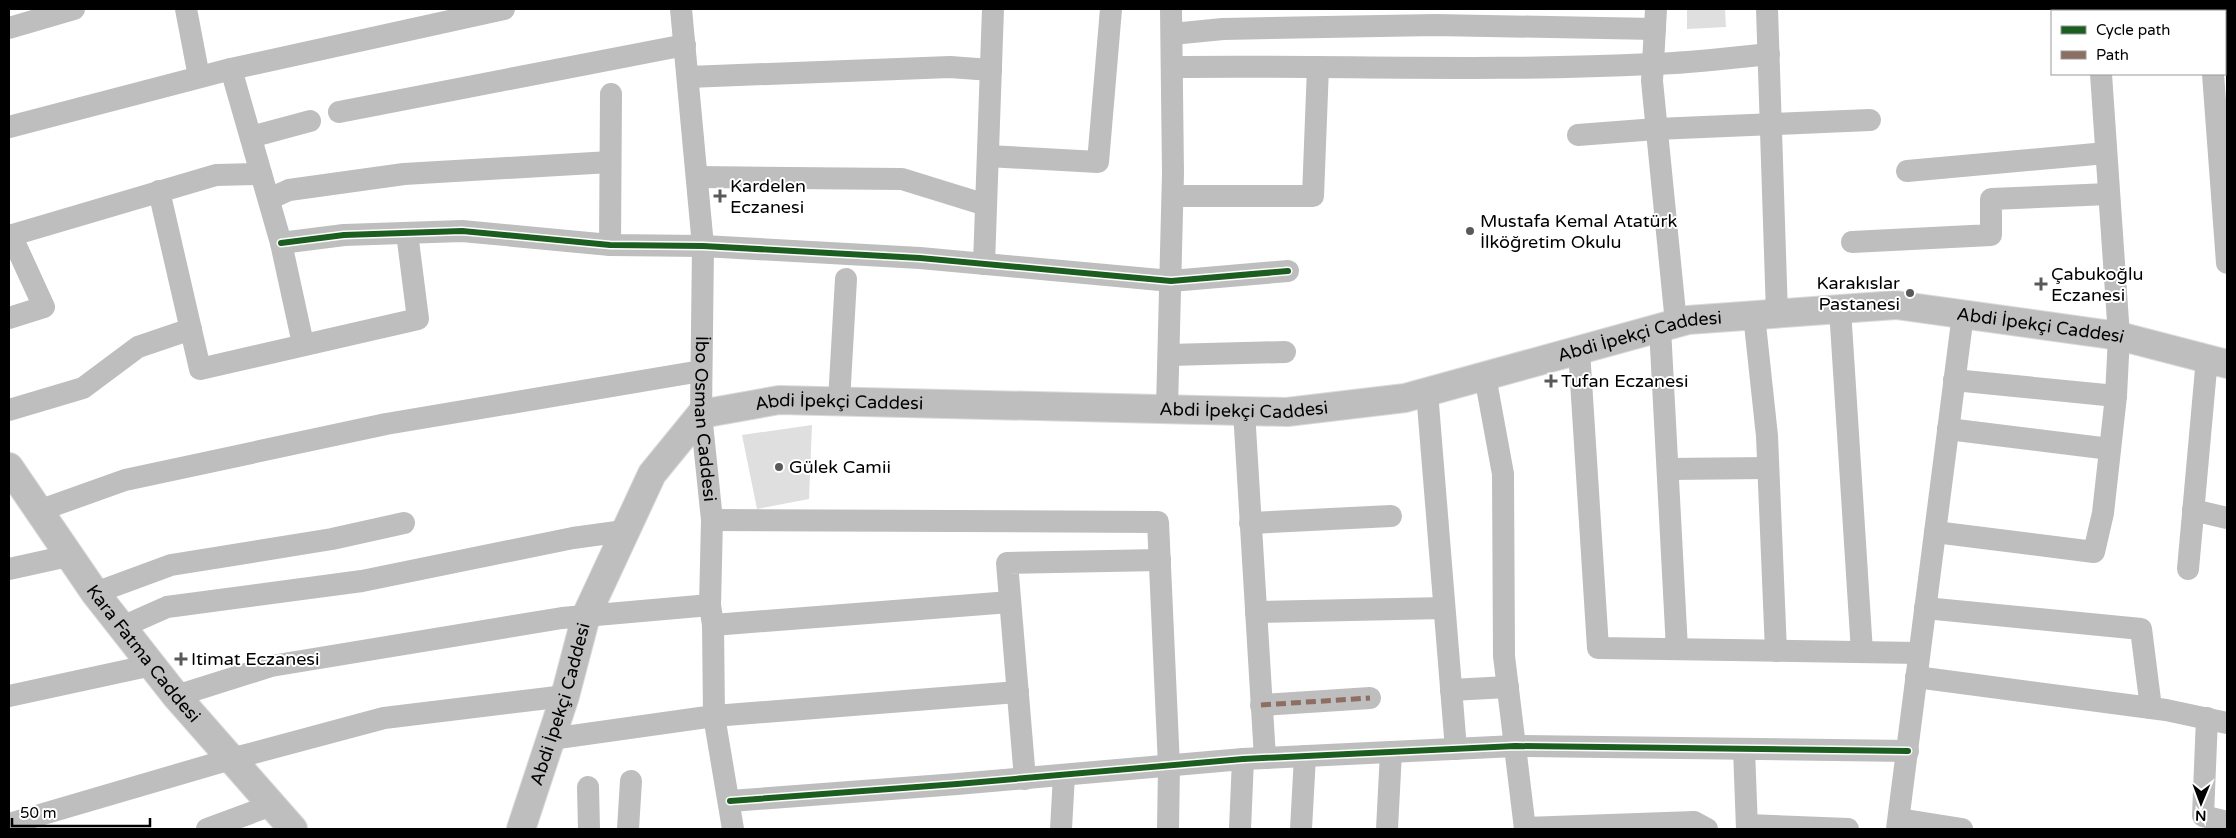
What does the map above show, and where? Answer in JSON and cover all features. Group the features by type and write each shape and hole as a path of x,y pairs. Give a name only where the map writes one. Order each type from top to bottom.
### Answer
{"main road":[{"name":"Abdi İpekçi Caddesi","path":"521,829 565,696 586,616 652,474 700,414 779,400 1287,412 1405,398 1688,320 1896,305 2119,336 2217,361"},
{"name":"Kara Fatma Caddesi","path":"9,467 68,556 152,666 293,829"}],"street":[{"path":"9,28 74,9"},
{"path":"186,9 200,77"},
{"path":"9,127 231,69 504,9"},
{"name":"İbo Osman Caddesi","path":"682,9 703,246 700,414 712,520 714,716 730,801 733,829"},
{"path":"984,264 993,9"},
{"path":"988,156 1098,162 1112,9"},
{"path":"1167,408 1171,281 1172,9"},
{"path":"1767,9 1772,125 1765,314 1768,468 1776,651"},
{"path":"1172,34 1223,29 1656,19 1652,81 1668,325 1668,469 1677,649"},
{"path":"339,112 685,45"},
{"path":"1172,67 1462,68 1653,64 1769,54"},
{"path":"688,77 950,67 991,70"},
{"path":"1172,196 1313,196 1318,67"},
{"path":"231,69 281,243 303,344"},
{"path":"1935,532 2094,552 2103,513 2116,396 2119,336 2101,75"},
{"path":"2213,75 2222,136 2227,254"},
{"path":"610,94 610,245"},
{"path":"1578,135 1656,129 1870,120"},
{"path":"251,137 310,121"},
{"path":"1906,171 2106,153"},
{"path":"268,198 289,190 404,174 610,162"},
{"path":"9,318 44,308 10,235 216,174 261,174"},
{"path":"698,176 902,179 986,205"},
{"path":"159,191 200,369 418,319 407,233"},
{"path":"1852,242 1991,235 1991,199 2109,194"},
{"path":"281,243 344,235 462,231 610,245 703,246 984,264 1171,281 1288,271"},
{"path":"839,401 846,279"},
{"path":"1840,309 1862,652"},
{"path":"1962,314 1898,824 1962,829"},
{"path":"9,410 83,388 138,346 191,329"},
{"path":"1579,350 1598,648 1919,653"},
{"path":"1169,355 1285,352"},
{"path":"2188,569 2193,510 2217,361"},
{"path":"38,511 125,480 376,426 701,371"},
{"path":"1486,376 1504,474 1504,656 1525,828 1590,828 1694,822 1705,829"},
{"path":"1954,380 2116,396"},
{"path":"1427,392 1456,749"},
{"path":"1240,829 1254,759 1261,705 1244,410"},
{"path":"1948,429 2110,449"},
{"path":"1668,469 1768,468"},
{"path":"2193,510 2227,518"},
{"path":"1250,523 1391,516"},
{"path":"712,520 1158,522 1169,766 1168,829"},
{"path":"95,593 171,565 332,539 404,523"},
{"path":"122,627 167,607 362,581 572,538 624,531"},
{"path":"9,569 68,556"},
{"path":"1025,779 1007,563 1160,560"},
{"path":"176,696 271,666 586,616 712,615 1010,602"},
{"path":"1256,612 1444,608"},
{"path":"1925,608 2141,629 2151,708"},
{"path":"9,696 152,666"},
{"path":"1916,677 2151,708 2217,720 2203,823 2227,822"},
{"path":"1451,690 1508,687"},
{"path":"550,739 714,716 1018,692"},
{"path":"9,824 232,759 384,718 565,696"},
{"path":"1261,705 1370,698"},
{"path":"730,801 1025,779 1254,759 1515,746 1908,751"},
{"path":"1744,749 1747,827 1848,829"},
{"path":"1386,829 1391,752"},
{"path":"1302,829 1305,756"},
{"path":"1060,829 1064,775"},
{"path":"628,829 630,781"},
{"path":"588,787 589,829"},
{"path":"207,829 272,805"}],"building":[{"path":"1687,9 1725,9 1726,27 1687,29"},
{"name":"Gülek Camii","path":"812,425 809,499 757,509 742,435"}],"marked path":[{"path":"1261,705 1370,698"}],"cycle path":[{"path":"281,243 344,235 462,231 610,245 703,246 920,258 1171,281 1288,271"},
{"path":"730,801 957,784 1243,759 1515,746 1908,751"}],"place":[{"name":"Kardelen Eczanesi","path":"720,196"},
{"name":"Mustafa Kemal Atatürk İlköğretim Okulu","path":"1470,231"},
{"name":"Çabukoğlu Eczanesi","path":"2041,284"},
{"name":"Karakıslar Pastanesi","path":"1910,293"},
{"name":"Tufan Eczanesi","path":"1551,381"},
{"name":"Gülek Camii","path":"779,467"},
{"name":"Itimat Eczanesi","path":"181,659"}]}
